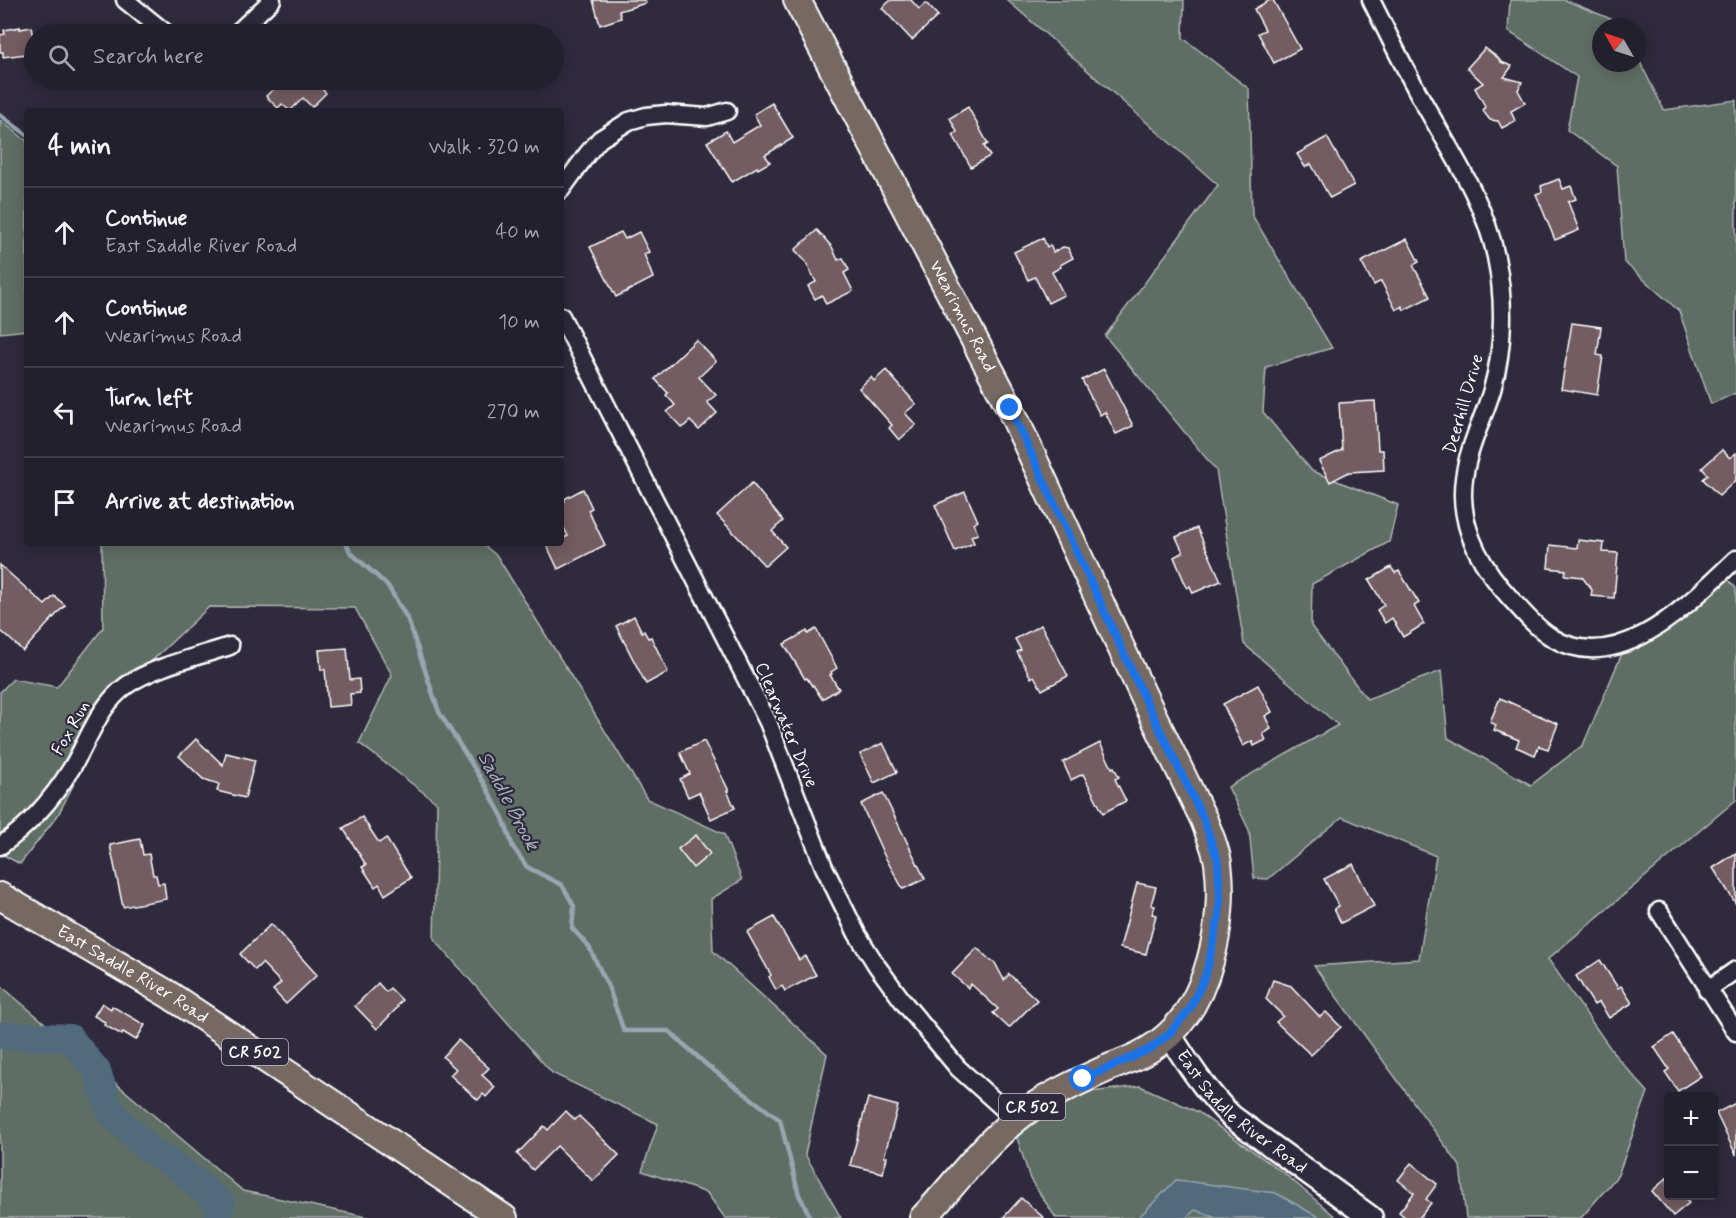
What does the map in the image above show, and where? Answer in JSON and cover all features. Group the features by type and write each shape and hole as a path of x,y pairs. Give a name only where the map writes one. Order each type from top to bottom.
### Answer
{"main road":[{"name":"Wearimus Road","path":"797,0 1010,408 1212,841 1218,861 1220,898 1216,934 1206,974 1196,999 1169,1034"},
{"name":"East Saddle River Road","path":"0,896 168,994 504,1218"},
{"name":"East Saddle River Road","path":"923,1218 970,1164 1016,1120 1047,1098 1144,1052 1169,1034 1207,1092 1232,1117 1371,1218"}],"street":[{"path":"125,0 155,24"},
{"path":"247,24 272,0"},
{"name":"Deerhill Drive","path":"1371,0 1419,95 1476,197 1487,224 1496,257 1502,301 1499,357 1492,389 1469,449 1464,474 1463,497 1471,540 1493,580 1537,627 1553,638 1579,647 1607,648 1624,645 1643,636 1695,596 1736,559"},
{"path":"564,186 600,139 629,121 666,114 707,117 727,111"},
{"name":"Clearwater Drive","path":"564,322 768,722 824,867 857,934 905,1004 958,1068 1016,1120"},
{"name":"Fox Run","path":"0,846 35,816 55,793 72,768 98,716 109,701 126,685 144,675 230,646"},
{"path":"1659,911 1707,990 1736,1032"},
{"path":"1707,990 1736,970"}],"green space":[{"path":"1007,0 1184,0 1183,38 1249,89 1252,215 1332,348 1266,367 1263,412 1312,471 1398,505 1389,542 1312,584 1311,626 1367,699 1441,671 1448,738 1531,785 1583,745 1626,644 1718,569 1736,588 1736,800 1548,959 1615,1055 1648,1092 1618,1175 1581,1218 1466,1218 1460,1166 1314,966 1419,959 1436,856 1342,817 1268,879 1254,878 1249,830 1228,787 1338,725 1244,644 1216,470 1105,336 1218,185"},
{"path":"1510,0 1565,0 1609,18 1592,18 1592,72 1645,72 1664,110 1736,100 1736,393 1711,404 1679,311 1624,262 1617,166 1567,130 1577,77 1508,31"},
{"path":"0,120 24,139 24,330 0,333"},
{"path":"102,546 485,546 497,556 647,799 724,834 742,880 711,899 713,951 827,1054 805,1154 841,1218 725,1218 707,1193 642,1171 658,1124 552,1073 434,939 437,803 359,743 392,675 355,608 209,607 122,689 58,815 20,864 0,853 0,692 13,679 57,687 103,628"},
{"path":"0,985 243,1191 371,1218 0,1218"},
{"path":"1140,1086 1198,1112 1285,1174 1337,1218 1056,1218 1030,1179 1014,1128 1074,1094"}],"water":[{"path":"1176,1180 1276,1193 1320,1218 1216,1218 1195,1210 1186,1218 1138,1218"}],"building":[{"path":"593,0 645,0 646,3 619,11 621,18 600,25"},
{"path":"891,0 911,0 919,9 926,3 938,16 912,40 882,8"},
{"path":"1273,0 1300,49 1274,63 1258,33 1265,30 1254,9"},
{"path":"24,28 24,54 3,57 3,52 0,52 0,35 5,34 4,30"},
{"path":"1485,48 1501,62 1512,66 1504,77 1522,82 1518,90 1525,103 1511,111 1515,121 1502,128 1498,121 1490,120 1483,111 1485,106 1475,88 1483,83 1467,68"},
{"path":"272,90 323,90 326,93 312,107 303,98 293,108 287,108 282,104 278,108 266,96"},
{"path":"772,103 793,138 765,155 770,162 732,182 707,142 726,131 732,142 760,125 754,114"},
{"path":"968,107 988,144 984,146 990,156 971,167 953,135 957,132 950,118"},
{"path":"1327,137 1354,185 1330,198 1311,164 1305,167 1297,154"},
{"path":"1559,179 1563,189 1571,186 1576,199 1568,202 1579,230 1555,240 1536,194 1542,192 1541,186"},
{"path":"817,230 832,247 838,260 843,258 849,270 844,273 853,291 826,304 822,295 815,299 808,286 816,282 806,262 795,250"},
{"path":"621,232 625,239 639,232 649,252 644,254 653,278 616,297 590,247"},
{"path":"1043,238 1047,247 1050,245 1053,252 1063,247 1068,248 1073,258 1052,272 1064,295 1048,303 1035,277 1028,280 1014,252"},
{"path":"1407,239 1419,262 1413,265 1430,297 1404,310 1402,306 1396,310 1381,281 1374,285 1361,262"},
{"path":"1572,323 1601,327 1597,355 1603,356 1597,395 1561,389"},
{"path":"696,340 716,361 699,377 716,395 707,402 717,413 699,430 690,421 682,428 667,412 675,405 655,379"},
{"path":"1104,369 1133,426 1116,434 1105,412 1100,415 1082,380"},
{"path":"886,370 916,404 905,413 916,425 899,440 889,428 892,425 859,388 871,377 874,381"},
{"path":"1375,401 1378,450 1383,450 1384,470 1349,472 1330,482 1319,461 1342,450 1339,403"},
{"path":"1722,450 1730,458 1736,453 1736,480 1719,496 1703,479 1708,475 1702,468"},
{"path":"752,483 783,521 772,531 786,547 765,566 717,515"},
{"path":"583,489 592,508 588,510 605,545 558,569 547,546 564,546 564,538 568,536 564,528 564,499"},
{"path":"965,492 978,521 973,523 978,534 971,536 974,543 955,551 935,505"},
{"path":"1197,528 1221,581 1193,593 1190,586 1187,588 1174,557 1183,552 1176,537"},
{"path":"1578,540 1604,543 1603,552 1618,553 1614,598 1591,596 1592,590 1582,577 1565,575 1566,570 1548,568 1550,545 1577,548"},
{"path":"0,565 45,605 54,596 65,605 23,651 0,630"},
{"path":"1391,567 1395,573 1399,571 1419,603 1414,606 1424,624 1403,637 1392,618 1385,623 1377,610 1384,605 1369,580"},
{"path":"634,616 642,632 644,631 648,638 651,637 668,672 646,684 616,626"},
{"path":"1041,625 1068,676 1042,690 1034,676 1031,678 1017,652 1021,650 1015,639"},
{"path":"816,629 837,668 830,675 839,689 822,699 813,685 807,678 805,679 784,644 807,631 808,634"},
{"path":"347,648 350,680 359,679 360,693 350,694 351,705 328,707 325,669 321,670 319,650"},
{"path":"1258,685 1272,712 1265,716 1271,729 1263,734 1266,740 1254,746 1252,741 1243,746 1223,704"},
{"path":"1500,698 1558,724 1548,749 1539,746 1535,755 1516,747 1519,740 1494,730 1496,725 1490,722"},
{"path":"196,739 223,765 226,753 255,760 245,798 217,791 219,784 203,779 179,756"},
{"path":"704,741 735,808 711,819 699,792 688,797 680,779 690,774 680,752"},
{"path":"883,743 897,772 874,783 860,754"},
{"path":"1100,743 1119,777 1115,779 1126,801 1103,813 1083,774 1071,780 1063,762"},
{"path":"883,793 925,879 903,889 884,855 861,804"},
{"path":"362,817 379,843 386,838 411,878 385,895 379,884 375,887 362,867 366,865 343,828"},
{"path":"696,835 710,854 693,868 678,849"},
{"path":"140,839 143,855 149,854 153,875 156,875 158,884 164,883 166,899 123,907 110,845"},
{"path":"1736,853 1736,904 1713,868"},
{"path":"1353,864 1374,906 1341,923 1334,909 1339,906 1324,879"},
{"path":"1137,883 1156,887 1151,905 1155,906 1152,914 1156,915 1146,954 1120,948"},
{"path":"774,917 799,960 805,956 816,975 785,991 782,986 776,990 769,977 771,975 747,932"},
{"path":"271,924 317,975 286,1004 273,990 281,983 262,963 255,970 240,954"},
{"path":"977,948 995,963 1004,980 1009,974 1037,1000 1009,1028 993,1013 998,1009 971,984 968,988 952,974"},
{"path":"1600,960 1618,988 1621,986 1632,1003 1609,1018 1599,1002 1594,1005 1576,976"},
{"path":"1273,980 1291,986 1320,1017 1326,1012 1341,1027 1311,1055 1276,1022 1283,1016 1266,999"},
{"path":"378,983 386,992 390,988 402,1000 377,1029 355,1006"},
{"path":"102,1003 111,1009 112,1006 145,1025 136,1040 104,1025 105,1022 94,1016"},
{"path":"1673,1034 1701,1076 1678,1091 1665,1072 1669,1069 1654,1047"},
{"path":"458,1040 489,1068 482,1075 495,1087 486,1097 483,1094 478,1100 450,1075 456,1069 443,1057"},
{"path":"868,1098 898,1106 884,1157 887,1157 883,1173 850,1165"},
{"path":"1736,1103 1736,1155 1718,1117 1718,1112"},
{"path":"566,1111 575,1120 579,1116 619,1155 593,1181 557,1146 533,1170 517,1154 544,1126 548,1130"},
{"path":"1411,1163 1437,1184 1426,1199 1431,1203 1419,1218 1406,1218 1399,1212 1414,1193 1398,1180"},
{"path":"1664,1180 1664,1200 1687,1200 1689,1203 1673,1216 1652,1191"},
{"path":"1021,1198 1044,1218 1003,1218"}],"waterway":[{"name":"Saddle Brook","path":"0,115 24,133"},
{"name":"Saddle Brook","path":"347,546 350,552 388,586 408,620 439,712 485,785 503,818 513,847 527,867 562,885 574,906 572,928 589,947 608,986 624,1031 669,1031 708,1066 780,1120 799,1195 811,1218"},
{"path":"0,1035 70,1038 97,1071 110,1111 146,1147 186,1174 221,1204 218,1218"}],"route":[{"path":"1010,408 1144,697 1204,820 1218,861 1220,898 1216,934 1206,974 1190,1009 1169,1034 1150,1049 1083,1079"}]}
